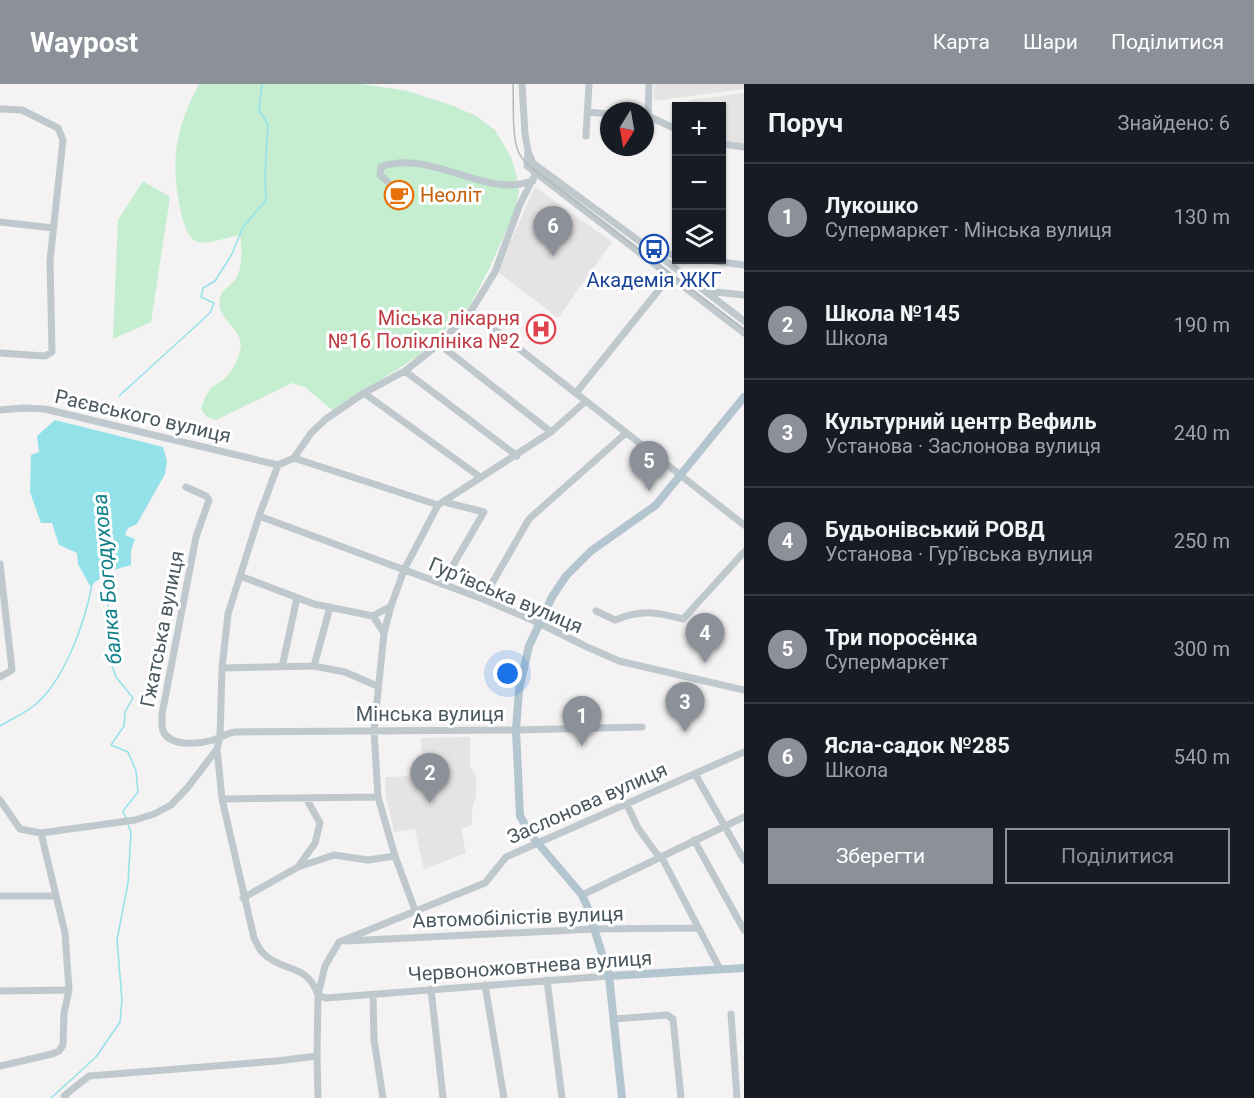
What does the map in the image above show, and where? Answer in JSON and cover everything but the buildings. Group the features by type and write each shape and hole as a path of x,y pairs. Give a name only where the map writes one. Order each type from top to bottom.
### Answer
{"main road":[{"path":"622,1098 609,976 582,895 537,843 520,816 516,730 523,667 539,623 566,576 591,551 656,505 744,397"},
{"name":"Червоножовтнева вулиця","path":"609,976 744,968"}],"street":[{"path":"522,84 525,134 533,163 744,321"},
{"path":"586,136 589,84"},
{"path":"648,102 649,84"},
{"path":"0,109 22,110 58,128 63,140 50,261 52,352 45,356 0,353"},
{"path":"588,112 600,113"},
{"path":"654,119 672,127"},
{"path":"726,145 744,147"},
{"path":"528,151 527,166 534,177 744,333"},
{"path":"388,182 380,175 381,167 389,164 415,164 462,174 486,182 508,185 534,177"},
{"path":"318,995 314,983 299,970 277,963 262,953 254,938 243,898 222,799 217,749 220,737 222,668 228,614 278,465 294,458 312,433 326,419 364,393 405,371 439,344 471,311 495,272 520,204 534,177"},
{"path":"0,222 53,228"},
{"path":"654,252 672,254"},
{"path":"726,262 744,265"},
{"path":"576,393 670,276"},
{"path":"706,291 744,295"},
{"path":"471,311 744,525"},
{"path":"439,344 551,432"},
{"path":"405,371 517,456"},
{"path":"364,393 480,477"},
{"path":"415,910 394,856 378,797 374,731 377,686 384,633 391,606 404,570 438,505 517,456 551,432 586,401"},
{"name":"Раєвського вулиця","path":"0,410 23,408 45,410 278,465"},
{"path":"483,599 529,519 626,433"},
{"path":"294,458 438,505"},
{"name":"Гжатська вулиця","path":"186,487 206,496 209,501 196,537 162,714 162,726 169,738 183,743 214,740 220,737"},
{"path":"442,584 484,512 448,503 446,500"},
{"name":"Гур’ївська вулиця","path":"259,516 483,599 619,661 744,690"},
{"path":"596,611 615,620 632,613 659,612 683,619 744,552"},
{"path":"0,564 12,670 0,677"},
{"path":"240,576 297,598 373,616 391,606"},
{"path":"282,666 297,598"},
{"path":"314,666 330,607"},
{"path":"373,616 384,633"},
{"path":"222,668 314,666 345,672 377,686"},
{"name":"Мінська вулиця","path":"220,737 235,732 642,727"},
{"path":"0,800 20,829 41,833 135,820 171,805 217,749"},
{"name":"Заслонова вулиця","path":"339,942 485,883 506,857 744,752"},
{"path":"695,774 744,860"},
{"path":"222,799 378,797"},
{"path":"298,867 315,843 320,823 306,798"},
{"path":"626,803 638,828 660,856 720,969"},
{"path":"582,895 744,817"},
{"path":"0,1066 59,1051 63,1045 64,1013 69,990 64,933 41,833"},
{"path":"694,840 744,930"},
{"path":"243,898 298,867 334,855 369,860 394,856"},
{"path":"0,896 55,896"},
{"name":"Автомобілістів вулиця","path":"339,942 594,929 697,928"},
{"path":"318,1098 318,995 325,966 339,942"},
{"name":"Червоножовтнева вулиця","path":"318,995 326,998 609,976"},
{"path":"547,980 562,1098"},
{"path":"485,985 504,1098"},
{"path":"431,989 443,1098"},
{"path":"0,991 69,990"},
{"path":"373,994 374,1040 383,1098"},
{"path":"731,1014 737,1098"},
{"path":"614,1019 667,1015 674,1019 681,1098"},
{"path":"65,1098 64,1096 89,1076 317,1056"}],"shaded area":[{"path":"654,84 744,84 744,89 654,101"},
{"path":"744,93 744,145 726,143 726,102 689,102 689,100"},
{"path":"535,187 612,242 558,318 497,271"},
{"path":"470,737 470,765 476,776 476,796 472,809 472,825 461,829 466,853 424,869 415,829 394,832 386,797 385,777 410,776 411,768 422,767 421,738"}],"green space":[{"path":"199,84 362,84 407,91 451,105 476,116 495,130 511,157 519,192 514,213 469,307 418,356 333,411 305,387 292,383 216,420 203,413 201,408 210,389 232,370 240,351 239,336 222,313 220,298 238,274 241,254 240,235 210,242 195,241 187,231 182,217 177,191 177,144 185,115"},
{"path":"143,181 170,197 151,322 113,339 118,220"}],"water":[{"path":"55,420 163,447 167,461 165,474 137,524 128,528 125,535 135,539 131,551 131,565 110,571 90,586 78,564 77,553 59,545 52,523 41,523 30,492 31,455 39,452 37,436"}],"waterway":[{"name":"балка Богодухова","path":"119,396 210,313 214,303 201,297 203,288 215,281 232,254 243,227 266,200 268,124 259,110 262,84"},
{"name":"балка Богодухова","path":"107,572 109,657 116,677 133,698 125,712 124,726 111,745 128,752 136,771 138,792 123,811 126,818"},
{"path":"0,726 36,704 56,680 79,632 92,585"},
{"name":"балка Богодухова","path":"51,1098 96,1057 120,1022 122,1000 117,940 128,883 131,832 128,825"}],"tram line":[{"path":"513,84 515,140 524,161 744,329"}],"place":[{"name":"Неоліт","path":"399,195"},
{"name":"Академія ЖКГ","path":"654,249"},
{"name":"Ясла-садок №285","path":"553,256"},
{"name":"Міська лікарня №16 Поліклініка №2","path":"541,329"},
{"name":"Три поросёнка","path":"649,491"},
{"name":"Будьонівський РОВД","path":"705,663"},
{"name":"Культурний центр Вефиль","path":"685,732"},
{"name":"Лукошко","path":"582,746"},
{"name":"Школа №145","path":"430,803"}]}
